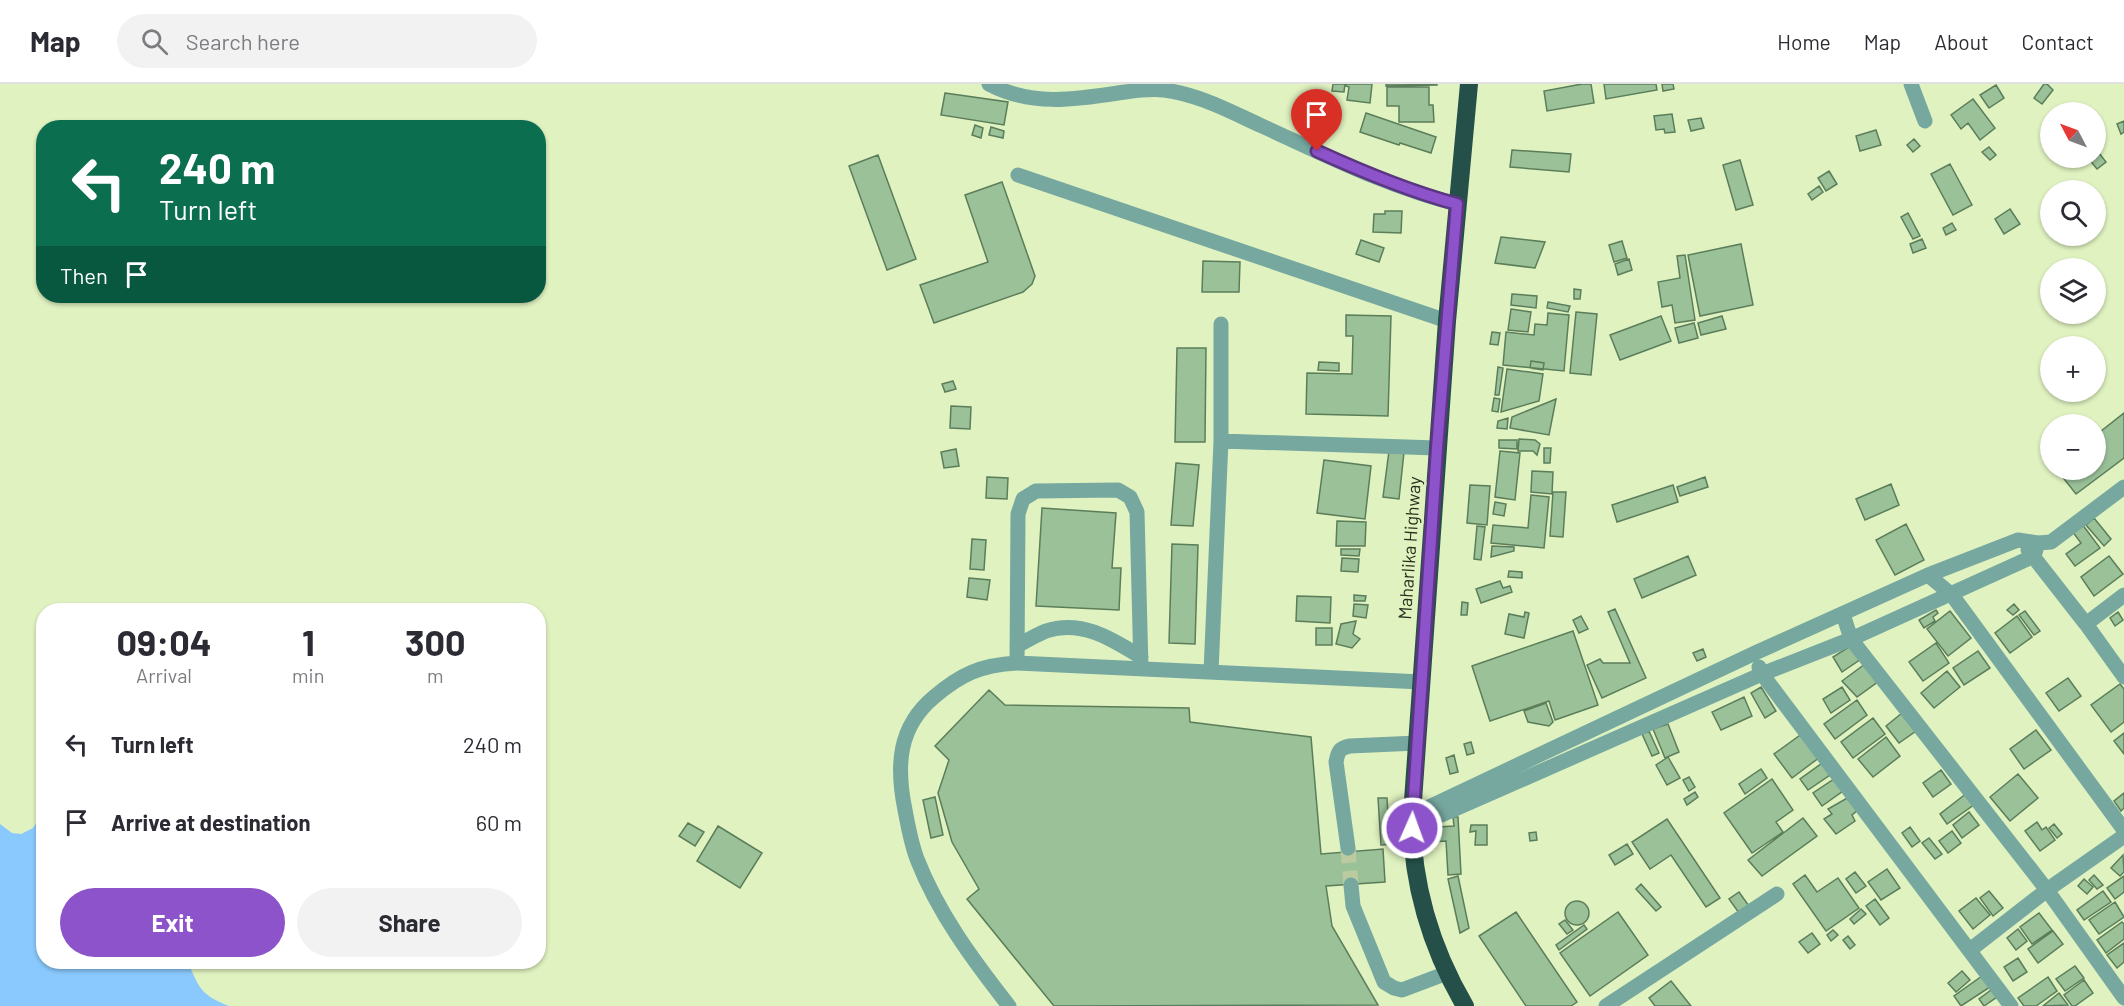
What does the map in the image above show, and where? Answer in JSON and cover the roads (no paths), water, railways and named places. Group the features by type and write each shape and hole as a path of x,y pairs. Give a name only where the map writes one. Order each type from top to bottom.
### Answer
{"highway":[{"name":"Maharlika Highway","path":"1465,1006 1447,972 1427,922 1415,867 1412,822 1437,448 1469,84"}],"street":[{"path":"989,84 1014,95 1052,100 1070,100 1147,89 1165,90 1207,101 1375,178 1421,195 1457,204"},
{"path":"1911,84 1924,121"},
{"path":"1018,175 1447,321"},
{"path":"1211,672 1221,441 1221,324"},
{"path":"1221,441 1437,448"},
{"path":"1412,822 1952,595 2051,542 2124,487"},
{"path":"1017,663 1018,514 1023,499 1036,491 1118,490 1130,497 1137,512 1141,663"},
{"path":"1412,822 1755,653 1928,574 2018,540 2036,550 2124,677"},
{"path":"1928,574 1952,595 2124,830"},
{"path":"2086,624 2124,595"},
{"path":"1843,614 1851,639 2047,890 2124,998"},
{"path":"1017,646 1045,632 1065,627 1092,630 1115,641 1141,663"},
{"path":"1755,653 1762,674 2011,1006"},
{"path":"1009,1006 946,918 917,859 911,840 900,788 899,764 903,743 925,704 965,673 994,664 1141,663 1211,672 1422,682"},
{"path":"1348,848 1336,762 1338,753 1342,747 1417,743"},
{"path":"1970,950 2047,890 2124,836"},
{"path":"1351,885 1353,906 1384,982 1402,990 1447,972"},
{"path":"1606,1006 1777,894"}],"water":[{"path":"0,824 12,833 21,834 33,828 36,824 36,969 191,969 202,990 229,1006 0,1006"}],"tunnel":[{"path":"1348,848 1351,885"}]}
